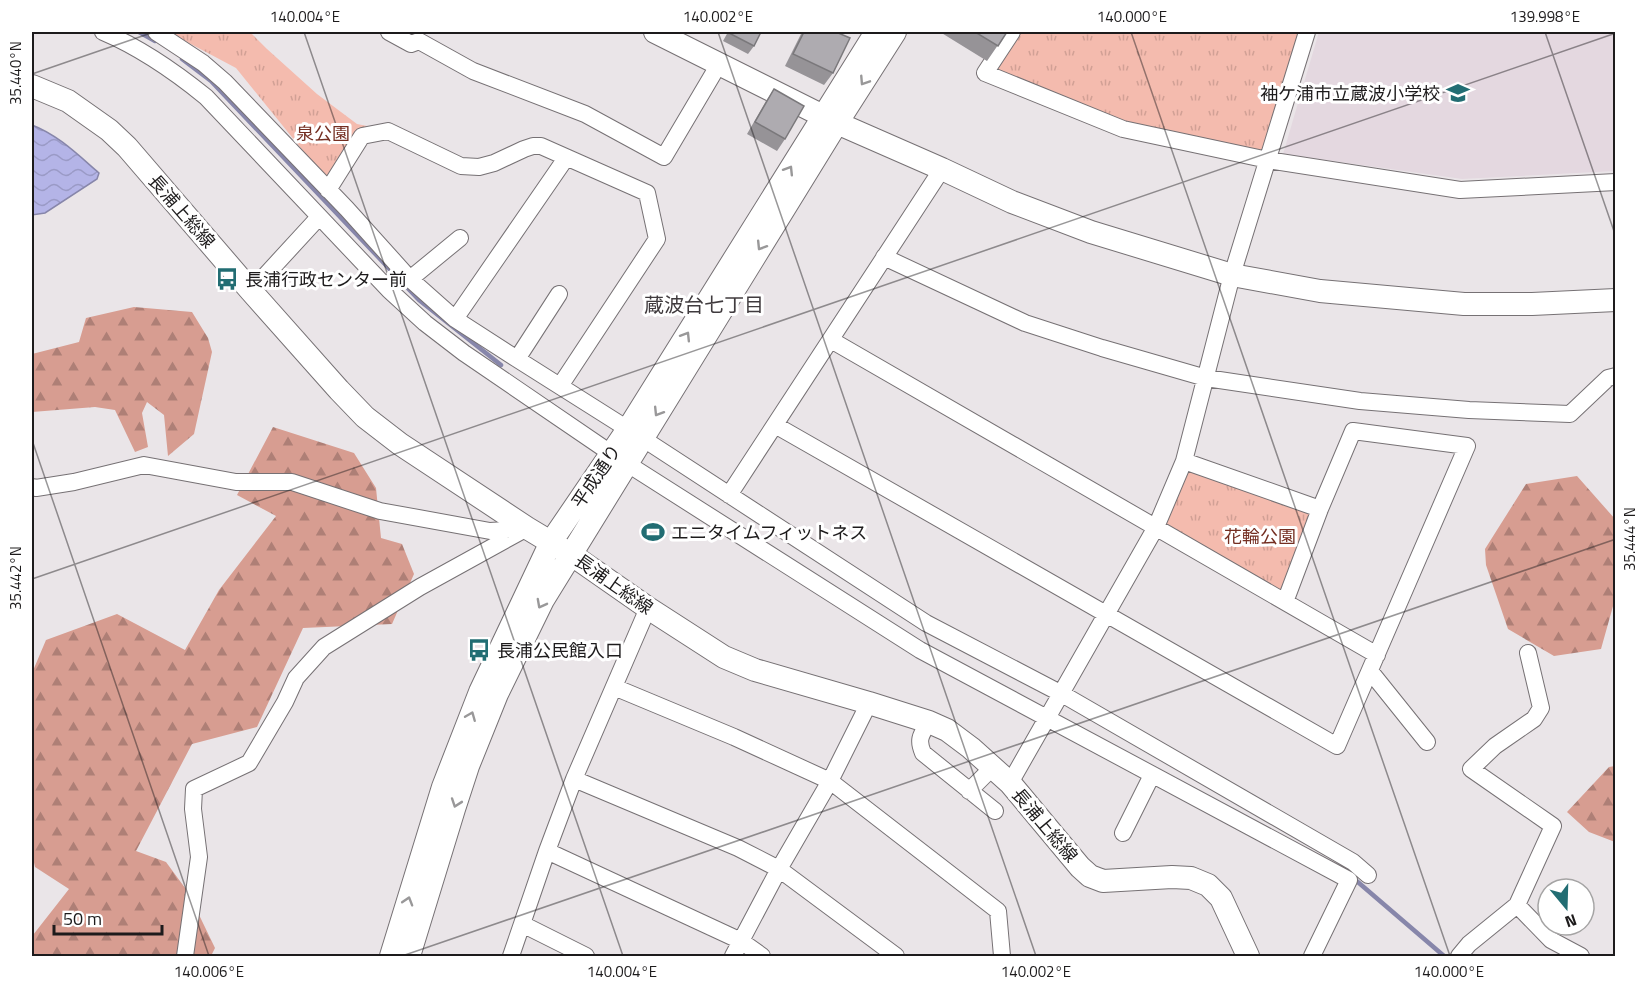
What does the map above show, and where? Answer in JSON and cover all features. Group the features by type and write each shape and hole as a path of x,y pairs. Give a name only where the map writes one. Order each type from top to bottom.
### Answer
{"street":[{"path":"103,32 148,54 178,74 206,97 323,222 389,290 425,323 619,458 920,650 1349,880 1312,956"},
{"path":"389,32 411,44 422,37 472,71 585,114 664,157 719,64"},
{"path":"655,32 830,120 1012,202 1091,232 1232,275 1320,291 1464,304 1616,300"},
{"name":"平成通り","path":"406,952 443,787 450,767 480,693 551,542 619,458 635,434 830,120 876,32"},
{"name":"平成通り","path":"830,120 896,32"},
{"path":"1012,32 985,73 1124,129 1268,160 1460,190 1616,182"},
{"path":"1010,783 1156,527 1184,461 1232,275 1307,32"},
{"path":"161,33 225,82 410,279 455,319 926,623 1062,694 1343,856 1368,875"},
{"name":"長浦上総線","path":"32,86 68,101 109,130 127,147 339,390 365,417 400,444 724,657 755,670 869,703 947,730 971,747 1010,783 1090,876 1103,881 1191,878 1208,885 1221,898 1248,957"},
{"path":"328,190 362,136 388,131 461,166 478,167 494,163 533,146 541,146 647,193 657,239 560,386"},
{"path":"455,319 566,158"},
{"path":"729,495 942,169"},
{"path":"251,291 323,222 346,209"},
{"path":"410,279 460,238"},
{"path":"884,256 1025,323 1206,378 1360,400 1469,410 1570,414 1608,378 1616,376"},
{"path":"516,359 559,294"},
{"path":"831,339 1377,655"},
{"path":"775,425 1337,746 1467,446 1353,431 1320,509 1285,602"},
{"name":"平成通り","path":"406,952 468,766 497,694 543,600 572,555 619,458"},
{"path":"1184,461 1320,509"},
{"path":"32,487 74,482 144,465 236,482 291,482 380,511 490,531 526,528"},
{"path":"184,957 199,857 193,809 194,789 249,763 285,702 296,678 324,647 420,587 526,528"},
{"path":"511,957 574,779 648,608"},
{"path":"1459,957 1469,944 1517,904 1553,826 1472,769 1495,746 1534,719 1541,708 1528,653"},
{"path":"1370,671 1426,742"},
{"path":"614,687 734,737 830,781 998,911 1002,957"},
{"path":"732,957 830,781 869,703"},
{"path":"929,722 920,738 919,744 923,753 995,811"},
{"path":"969,791 993,767"},
{"path":"1123,833 1152,775"},
{"path":"574,779 738,848 779,869 896,957"},
{"path":"547,851 741,941 762,957"},
{"path":"1517,904 1551,940 1581,957"},
{"path":"522,924 586,957"}],"shaded area":[{"name":"袖ケ浦市立蔵波小学校","path":"1319,32 1615,32 1615,171 1462,179 1283,154"}],"green space":[{"name":"泉公園","path":"173,32 250,32 317,94 357,124 367,126 356,133 332,176 325,178 236,68 172,34"},
{"path":"1012,32 1304,32 1268,160 1123,129 985,73"},
{"path":"134,307 192,312 208,338 212,352 194,434 168,456 164,415 147,402 142,413 148,447 135,452 115,410 95,407 32,412 32,354 79,342 86,318"},
{"path":"273,427 354,453 376,488 381,538 402,544 414,574 392,624 303,628 257,727 192,744 136,851 166,862 188,892 215,948 211,956 32,956 32,935 69,889 35,867 32,854 32,673 46,640 117,614 185,650 219,590 276,516 237,495"},
{"name":"花輪公園","path":"1184,461 1320,509 1285,602 1156,527"},
{"path":"1577,476 1615,519 1615,599 1601,649 1554,656 1508,629 1486,565 1485,549 1526,484"},
{"path":"1616,766 1615,842 1589,832 1567,812 1609,767"}],"water":[{"path":"32,125 59,140 99,173 97,179 45,213 32,215"}],"building":[{"path":"730,32 761,32 754,46"},
{"path":"804,32 836,32 850,38 833,73 793,54"},
{"path":"975,32 1007,32 998,46"},
{"path":"774,89 804,106 785,139 755,122"}],"waterway":[{"path":"139,32 155,41"},
{"path":"182,59 211,81 419,300 501,365"},
{"path":"1352,877 1444,956"}],"place":[{"name":"袖ケ浦市立蔵波小学校","path":"1458,93"},
{"name":"長浦行政センター前","path":"227,279"},
{"name":"エニタイムフィットネス","path":"653,532"},
{"name":"長浦公民館入口","path":"479,650"}],"district":[{"name":"蔵波台七丁目","path":"704,304"}]}
